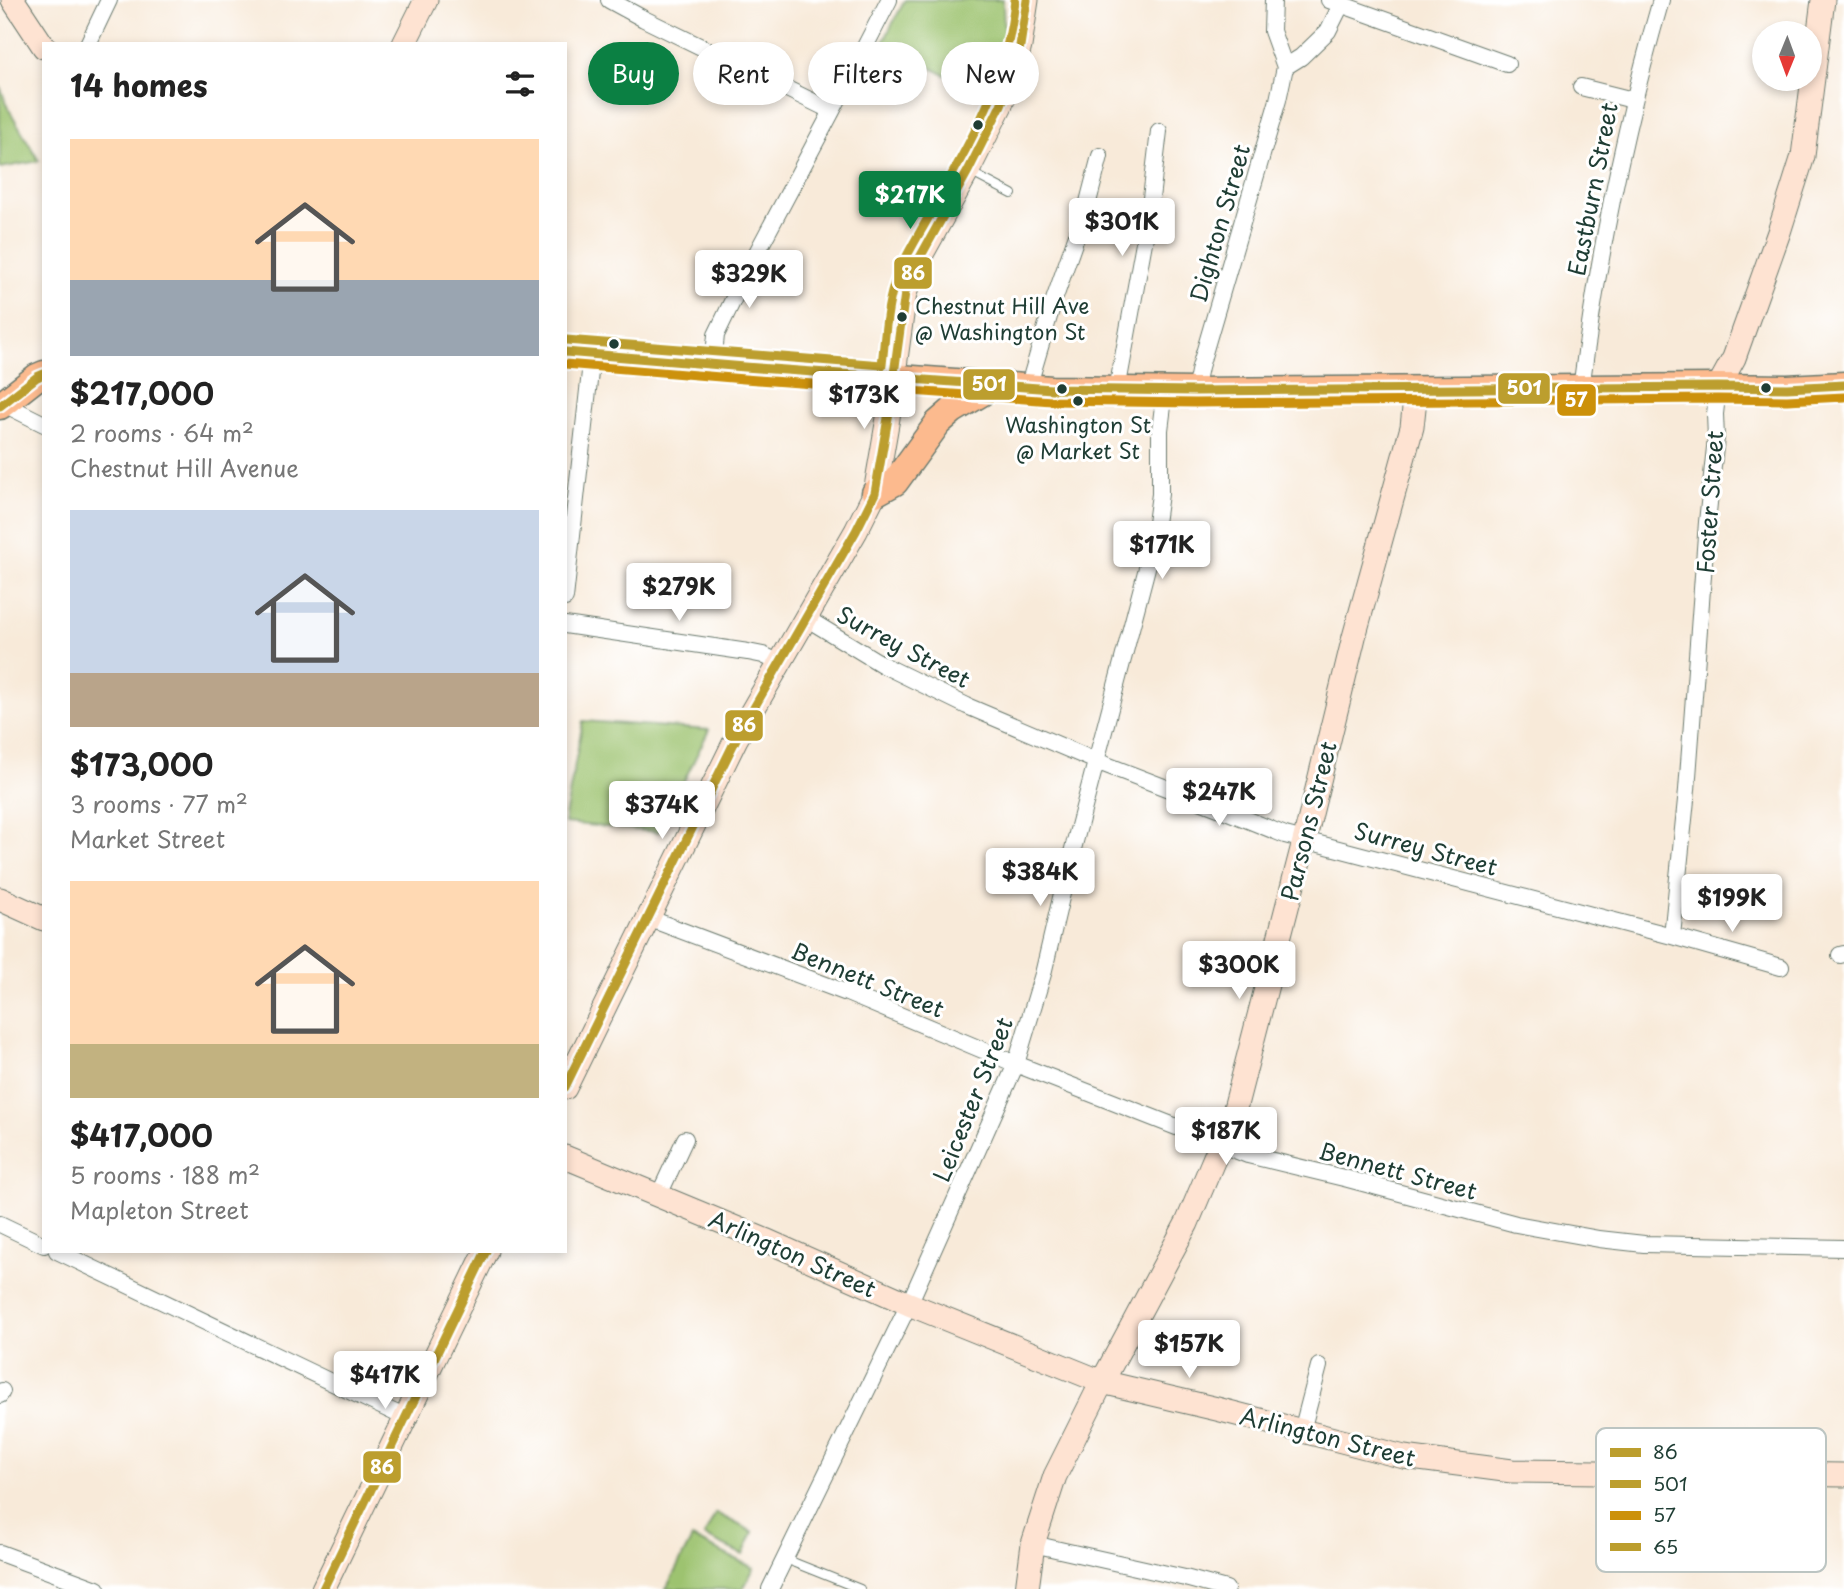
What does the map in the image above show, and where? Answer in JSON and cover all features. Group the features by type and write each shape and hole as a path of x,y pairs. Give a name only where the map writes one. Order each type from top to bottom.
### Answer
{"main road":[{"path":"567,352 1028,388 1195,391 1787,388 1844,384"},
{"path":"2,405 42,375"},
{"path":"875,493 895,482 938,423 953,410 993,386"},
{"path":"2,405 42,398"}],"street":[{"path":"13,0 42,44"},
{"path":"89,42 109,0"},
{"path":"405,42 426,0"},
{"path":"609,0 832,111"},
{"path":"713,365 716,335 889,0"},
{"path":"567,1084 737,738 875,493 881,468 906,289 1001,105 1023,34 1027,0"},
{"path":"1273,0 1272,31 1285,67 1301,57 1328,31 1335,2 1507,65"},
{"name":"Eastburn Street","path":"1581,389 1599,262 1615,177 1661,0"},
{"name":"Foster Street","path":"1672,936 1687,790 1718,387 1734,358 1803,156 1823,0"},
{"name":"Dighton Street","path":"1195,391 1285,67"},
{"path":"1581,87 1633,100"},
{"path":"1117,390 1149,215 1160,131"},
{"path":"1028,388 1053,303 1087,206 1100,156"},
{"path":"567,580 592,355"},
{"name":"Parsons Street","path":"1027,1589 1033,1544 1055,1476 1187,1223 1220,1145 1230,1128 1354,637 1412,427 1416,389"},
{"name":"Leicester Street","path":"769,1589 909,1304 1017,1064 1043,974 1068,868 1153,545 1160,494 1160,430 1165,390"},
{"path":"2,405 42,423"},
{"name":"Surrey Street","path":"806,618 892,670 967,706 1096,761 1285,835 1781,967"},
{"path":"567,625 748,652 780,663"},
{"path":"0,899 42,918"},
{"name":"Bennett Street","path":"648,918 847,993 1017,1064 1248,1155 1516,1224 1599,1239 1644,1244 1844,1248"},
{"path":"659,1195 685,1139"},
{"name":"Arlington Street","path":"567,1158 821,1264 909,1304 1102,1382 1404,1457 1512,1471 1596,1472"},
{"path":"0,1224 42,1244"},
{"path":"61,1253 405,1418"},
{"path":"323,1589 485,1253"},
{"path":"1302,1431 1320,1366"},
{"name":"Arlington Street","path":"1826,1475 1844,1475"},
{"path":"1033,1544 1226,1589"},
{"path":"0,1553 97,1589"}],"lane":[{"path":"968,171 1012,194"},
{"path":"785,1556 795,1563 860,1589"}],"green space":[{"path":"905,0 1003,0 1002,42 941,42 941,73 927,66 927,42 883,42"},
{"path":"0,86 7,106 39,161 0,168"},
{"path":"583,721 709,730 659,832 567,823 567,805"},
{"path":"716,1513 753,1532 743,1555 704,1536"},
{"path":"692,1538 754,1568 743,1589 666,1589"}],"transit line":[{"name":"65","path":"567,340 882,365 887,314 894,285 905,259 984,114 1003,61 1015,0"},
{"name":"86","path":"567,1083 736,739 856,531 875,493 905,293 918,261 1001,105 1020,46 1027,0"},
{"name":"501","path":"567,352 1052,389 1195,391 1787,388 1844,385"},
{"name":"57","path":"567,364 1052,401 1195,403 1787,400 1844,397"},
{"name":"501","path":"0,406 42,375"},
{"name":"86","path":"323,1589 485,1253"}],"place":[{"name":"Chestnut Hill Ave @ Washington St","path":"902,317"},
{"name":"Washington St @ Market St","path":"1078,401"}]}
